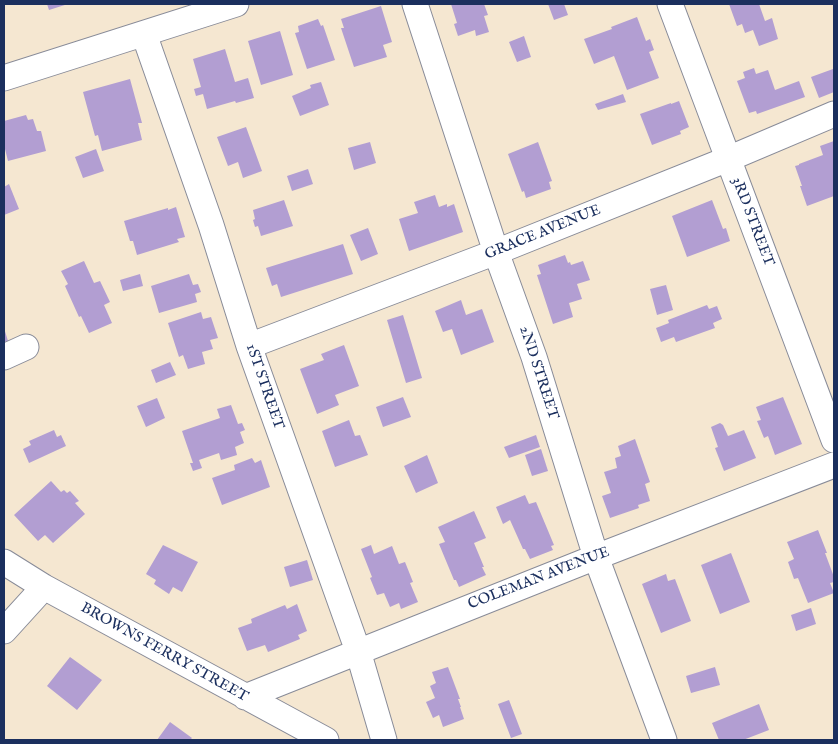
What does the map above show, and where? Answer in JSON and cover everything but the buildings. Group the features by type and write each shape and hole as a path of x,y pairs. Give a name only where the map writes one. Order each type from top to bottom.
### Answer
{"street":[{"path":"4,78 236,4"},
{"name":"2ND STREET","path":"415,4 496,252 534,357 596,557 664,740"},
{"name":"3RD STREET","path":"670,4 834,440"},
{"name":"1ST STREET","path":"144,34 211,225 249,346 358,651 384,740"},
{"name":"GRACE AVENUE","path":"249,346 496,252 728,159 834,114"},
{"path":"4,357 26,347"},
{"name":"COLEMAN AVENUE","path":"245,697 596,557 834,465"},
{"name":"BROWNS FERRY STREET","path":"4,562 44,587 326,740"},
{"path":"4,631 44,587"}]}
